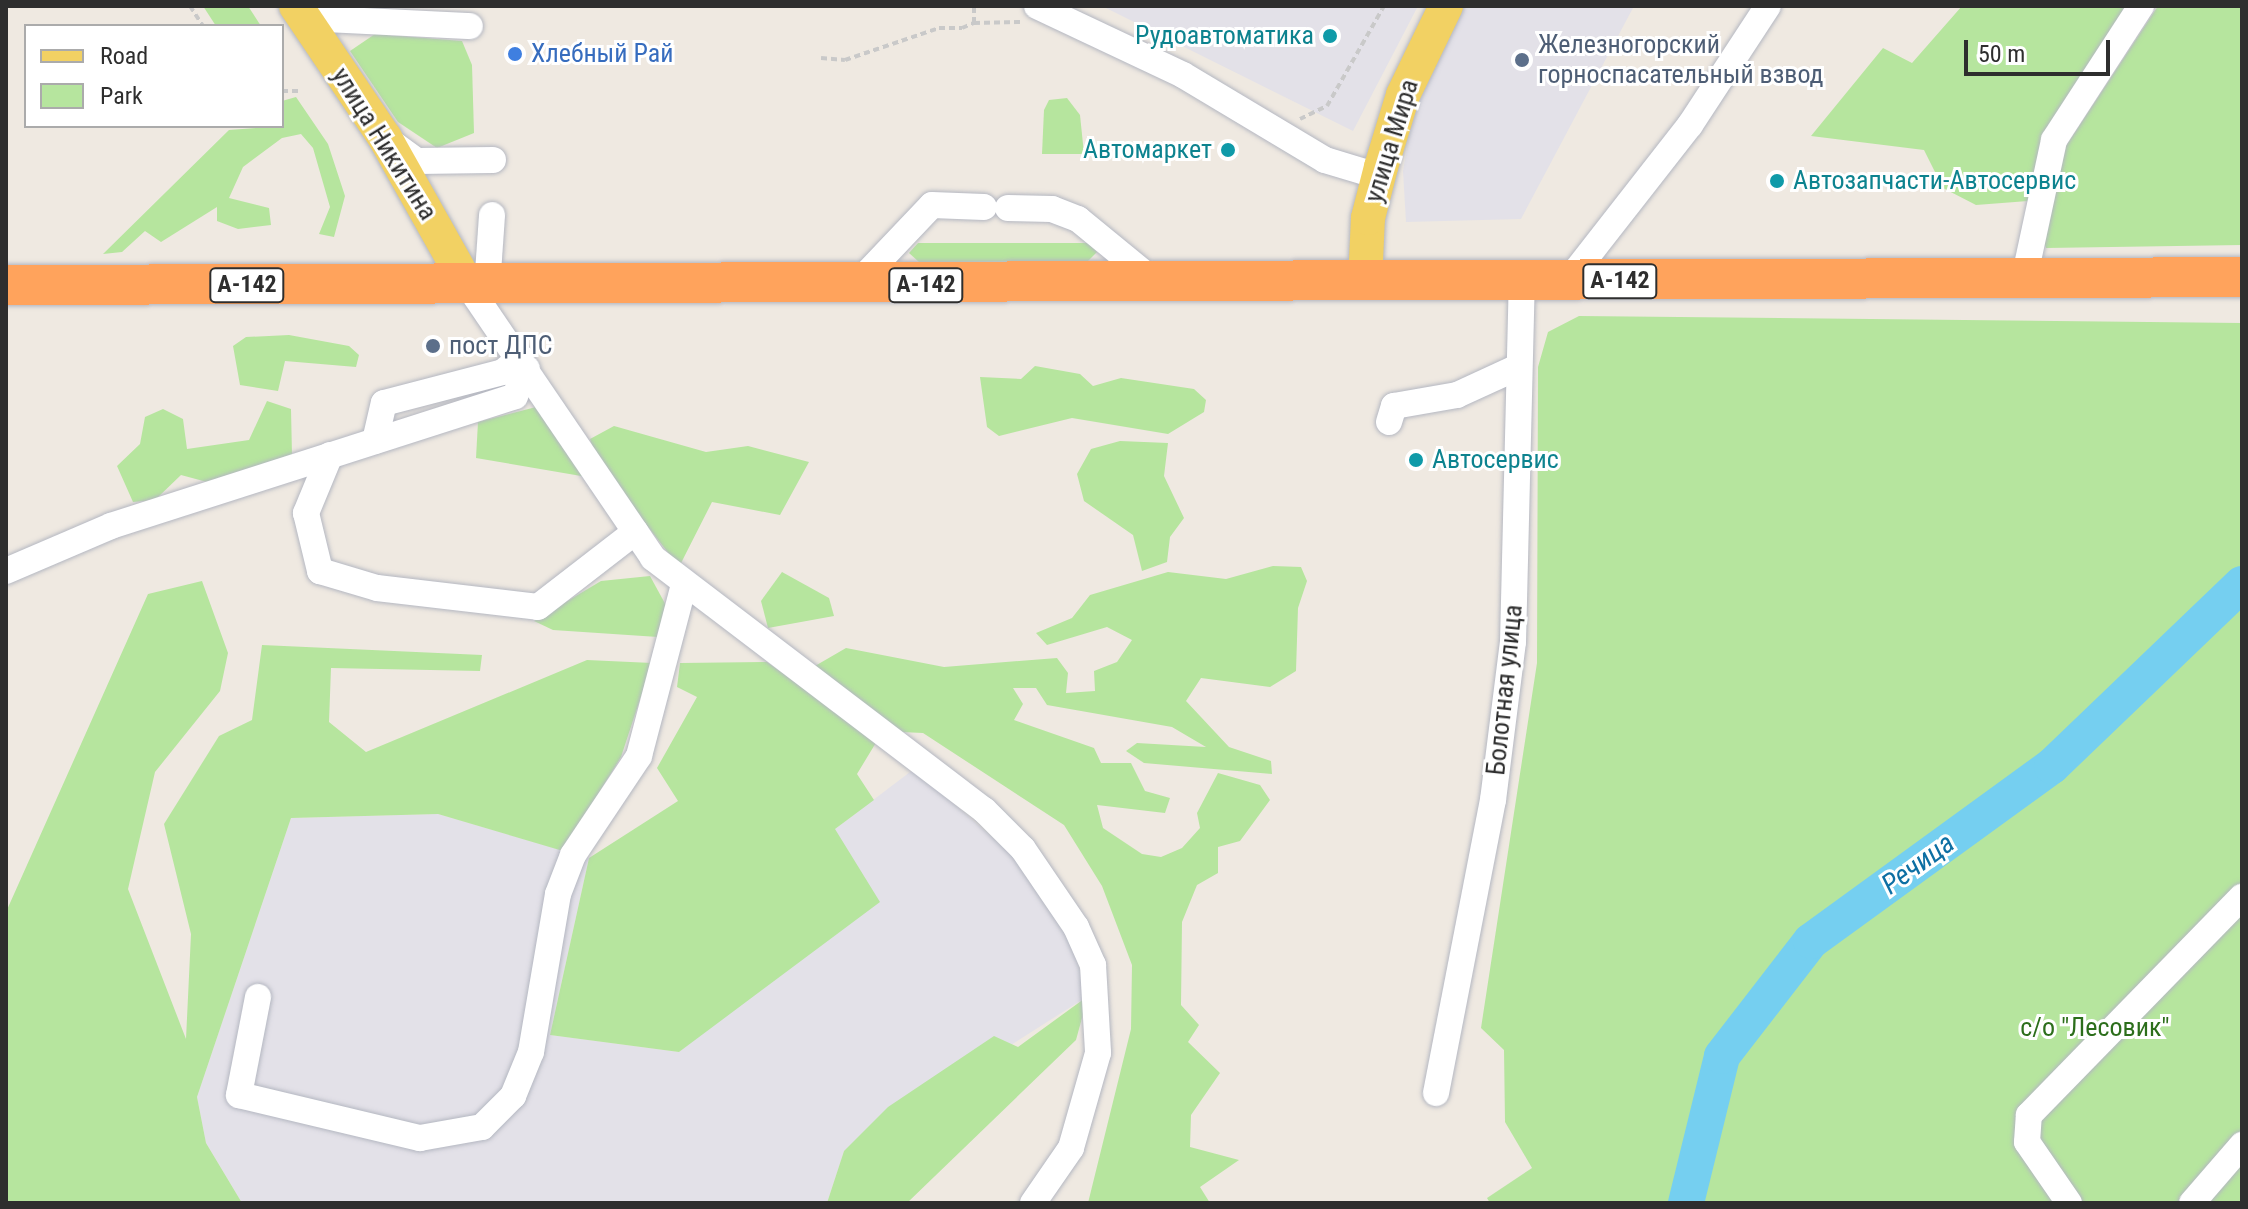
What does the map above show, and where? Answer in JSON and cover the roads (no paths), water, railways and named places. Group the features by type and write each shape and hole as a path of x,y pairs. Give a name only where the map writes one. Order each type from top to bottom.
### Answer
{"highway":[{"name":"А-142","path":"6,285 856,285 2242,277"}],"main road":[{"name":"улица Мира","path":"1365,283 1378,176 1403,95 1446,6"},
{"name":"улица Никитина","path":"300,12 385,138 477,286"}],"street":[{"path":"1037,6 1206,87 1325,160 1378,176"},
{"path":"1568,281 1690,125 1768,6"},
{"path":"2024,279 2054,140 2141,6"},
{"path":"300,12 470,26"},
{"path":"385,138 417,161 493,160"},
{"path":"856,285 932,205 1052,209 1078,219 1155,282"},
{"path":"492,215 477,286 635,532 684,584 984,810 1023,849 1076,927 1093,965 1098,1053 1071,1148 1033,1203"},
{"name":"Болотная улица","path":"1436,1093 1493,800 1513,642 1516,368 1522,282"},
{"path":"6,571 111,526 515,396 524,363"},
{"path":"1389,422 1394,406 1457,395 1516,368"},
{"path":"330,455 306,513 320,571 377,588 538,607 635,532"},
{"path":"258,997 239,1095 420,1138 482,1127 513,1096 531,1052 558,894 573,855 639,756 684,584"},
{"path":"2069,1203 2027,1142 2029,1115 2242,897"},
{"path":"2192,1203 2242,1145"}],"waterway":[{"name":"Речица","path":"1686,1203 1722,1056 1811,941 2052,766 2242,584"}],"place":[{"name":"Рудоавтоматика","path":"1330,36"},
{"name":"Хлебный Рай","path":"515,54"},
{"name":"Железногорский горноспасательный взвод","path":"1522,60"},
{"name":"Автомаркет","path":"1228,150"},
{"name":"Автозапчасти-Автосервис","path":"1777,181"},
{"name":"пост ДПС","path":"433,346"},
{"name":"Автосервис","path":"1416,460"}],"park label":[{"name":"с/о \"Лесовик\"","path":"2095,1028"}]}
